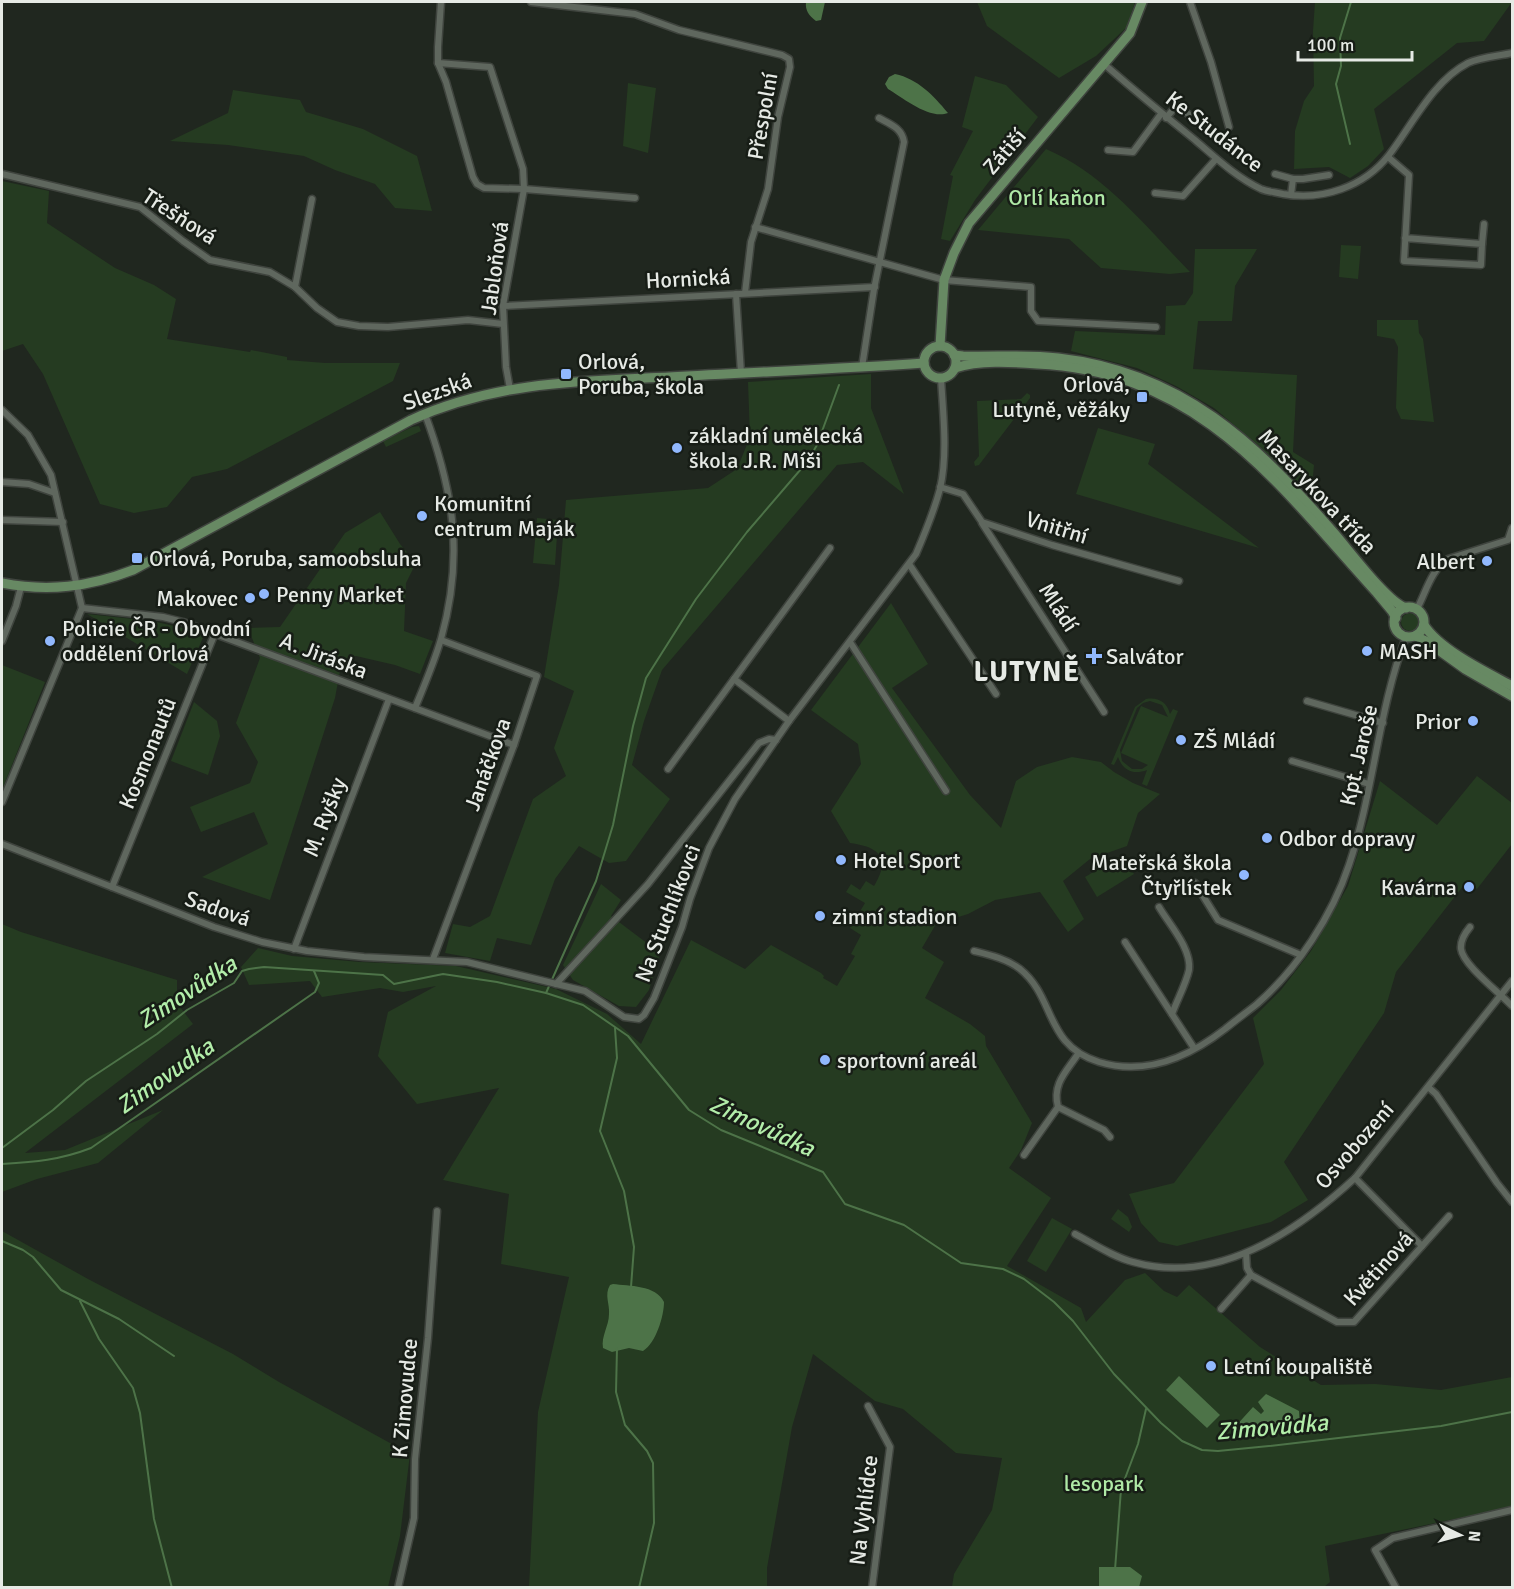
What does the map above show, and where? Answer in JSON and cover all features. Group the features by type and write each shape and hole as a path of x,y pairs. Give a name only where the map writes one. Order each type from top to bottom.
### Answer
{"street":[{"name":"Jabloňová","path":"441,2 438,63 477,184 484,188 635,198"},
{"name":"Přespolní","path":"531,2 635,14 679,30 782,55 789,59 790,67 778,117 768,189 751,242 745,293"},
{"name":"Zátiší","path":"940,346 944,280 969,223 1130,33 1142,2"},
{"path":"1190,2 1211,62 1229,127"},
{"name":"Ke Studánce","path":"1104,64 1216,159 1242,178 1264,190 1312,196 1334,192 1369,174 1388,157 1418,112 1458,70 1470,62 1512,53"},
{"name":"Jabloňová","path":"438,63 490,67 523,169 524,189 502,306 506,367 510,389"},
{"path":"1108,150 1133,152 1164,116 1177,105 1204,127"},
{"path":"862,367 875,287 904,142 899,129 879,117"},
{"path":"1388,157 1409,175 1404,261 1481,265 1484,224"},
{"path":"1155,194 1183,196 1216,159"},
{"name":"Třešňová","path":"2,174 140,207 210,260 270,272 295,287 317,308 337,322 359,326 388,327 468,320 503,324"},
{"path":"1275,174 1303,180 1329,175"},
{"path":"1291,195 1293,179"},
{"path":"295,287 312,199"},
{"path":"755,227 944,280 1031,287 1031,311 1038,321 1156,327"},
{"path":"1405,238 1482,244"},
{"name":"Hornická","path":"502,306 875,287"},
{"path":"736,294 741,373"},
{"path":"940,346 949,348 954,355 955,368 949,375 936,378 927,372 924,363 926,353 930,349 940,346"},
{"name":"Masarykova třída","path":"954,355 1030,356 1085,362 1146,380 1193,403 1229,428 1266,459 1301,495 1383,589 1398,604 1406,608"},
{"name":"Slezská","path":"2,583 21,587 57,588 106,580 148,563 369,442 425,414 462,400 510,389 584,381 924,363"},
{"name":"Masarykova třída","path":"955,368 970,364 1021,363 1081,369 1141,386 1189,410 1226,435 1266,470 1377,593 1396,618"},
{"name":"Na Stuchlíkovci","path":"433,959 467,962 585,991 624,1017 639,1019 644,1015 654,998 682,927 709,848 735,799 789,721 909,564 925,533 940,487 944,430 940,378"},
{"path":"2,410 28,435 51,475 75,586 82,608 2,802"},
{"path":"415,708 441,640 455,565 453,518 440,458 425,414"},
{"path":"2,482 29,484 55,493"},
{"path":"940,487 963,494 982,522"},
{"path":"2,520 63,522"},
{"name":"Vnitřní","path":"982,522 1052,545 1179,581"},
{"name":"Mládí","path":"982,522 1104,712"},
{"path":"1417,609 1436,570 1442,563 1448,559 1508,540 1512,528"},
{"path":"668,769 830,548"},
{"path":"909,564 996,694"},
{"path":"2,640 21,587"},
{"name":"A. Jiráska","path":"82,608 163,617 215,633 514,745"},
{"path":"1512,687 1469,663 1441,642 1424,625 1423,617 1417,609 1406,608 1400,611 1396,618 1396,629 1401,634 1426,641 1465,669 1512,696"},
{"path":"1411,636 1424,625"},
{"name":"Kosmonautů","path":"112,887 215,633"},
{"name":"Kpt. Jaroše","path":"974,951 1010,962 1021,970 1032,982 1060,1037 1078,1054 1100,1062 1126,1068 1160,1064 1214,1037 1258,1003 1301,955 1332,904 1348,869 1398,660 1411,636"},
{"name":"Janáčkova","path":"433,959 514,745 537,676 441,640"},
{"path":"850,642 946,791"},
{"path":"734,679 789,721"},
{"name":"M. Ryšky","path":"294,949 390,699"},
{"path":"1307,701 1383,723"},
{"name":"Na Stuchlíkovci","path":"556,984 648,884 759,743 769,739 776,740"},
{"path":"1292,761 1369,784"},
{"name":"Sadová","path":"2,844 214,927 262,942 294,949 364,957 433,959"},
{"path":"1195,883 1218,920 1301,955"},
{"path":"1159,907 1184,947 1189,960 1189,970 1172,1014"},
{"path":"1470,927 1462,938 1461,948 1465,959 1512,1006"},
{"path":"1125,942 1194,1048"},
{"name":"Osvobození","path":"1075,1234 1123,1259 1147,1265 1191,1268 1214,1263 1263,1246 1326,1205 1355,1178 1512,981"},
{"path":"1024,1155 1058,1107 1055,1095 1057,1085 1078,1054"},
{"path":"1428,1087 1436,1094 1497,1184 1512,1202"},
{"path":"1058,1107 1104,1130 1110,1137"},
{"path":"1355,1178 1422,1246"},
{"name":"K Zimovudce","path":"398,1587 414,1518 415,1460 428,1338 437,1211"},
{"name":"Květinová","path":"1251,1275 1337,1322 1354,1322 1449,1216"},
{"path":"1221,1308 1251,1275 1247,1268 1246,1253"},
{"name":"Na Vyhlídce","path":"868,1406 890,1448 872,1587"},
{"path":"1396,1587 1375,1550 1393,1538 1512,1510"}],"green space":[{"path":"977,2 1135,2 1127,27 1096,56 1059,78 987,26"},
{"path":"1315,2 1512,2 1484,41 1457,43 1374,109 1384,149 1368,166 1350,178 1329,167 1294,169 1295,131 1304,101 1314,86"},
{"path":"975,76 1006,85 1038,117 975,200 950,241 941,239 953,176 950,175 973,131 962,127"},
{"path":"628,83 656,88 648,153 623,146"},
{"path":"233,90 300,100 306,112 363,129 417,156 432,211 395,208 375,184 304,156 228,145 170,141 228,113"},
{"name":"Orlí kaňon","path":"1046,149 1087,172 1106,187 1190,272 1170,274 1101,268 1069,239 978,230"},
{"path":"2,181 49,191 47,223 115,268 154,285 176,299 167,339 250,352 251,350 287,357 287,360 325,363 400,363 393,381 227,469 192,477 167,507 134,513 100,504 43,374 23,344 2,351"},
{"path":"1341,245 1361,246 1358,279 1339,277"},
{"path":"1195,249 1257,249 1235,286 1232,321 1198,321 1193,369 1297,375 1293,452 1314,465 1313,476 1307,482 1298,485 1261,448 1214,408 1176,386 1137,368 1071,351 1075,331 1165,335 1166,306 1185,305 1193,293"},
{"path":"1377,320 1418,320 1419,333 1423,339 1434,422 1401,419 1396,408 1398,347 1394,339 1377,336"},
{"path":"871,374 871,408 904,494 863,462 837,465 662,670 644,721 632,765 670,799 626,861 609,863 579,846 555,879 531,945 497,938 490,961 445,953 453,924 470,927 490,916 533,799 566,776 554,748 574,691 544,677 559,585 566,500 708,488 737,469 750,437 748,382"},
{"path":"1027,393 1030,398 979,465 975,466 974,462 979,456 977,401 1021,399"},
{"path":"419,426 421,431 386,447 383,441"},
{"path":"1098,428 1155,444 1148,464 1259,548 1076,494"},
{"path":"380,512 400,544 416,563 406,583 404,631 433,641 420,674 395,665 356,656 342,660 335,698 270,900 202,877 268,844 254,812 201,832 190,807 250,783 258,762 236,723 260,658 248,628 280,627 345,533"},
{"path":"537,518 558,520 555,565 533,563"},
{"name":"lesopark","path":"891,603 928,664 892,688 970,795 1001,828 1016,781 1037,767 1072,757 1101,762 1133,783 1160,794 1138,813 1127,846 1090,859 1063,881 1084,919 1068,932 1040,892 995,900 968,914 936,924 922,948 944,962 925,998 970,1024 985,1036 986,1046 1032,1123 1021,1150 1009,1168 1051,1198 1007,1266 1081,1308 1086,1322 1125,1280 1145,1273 1164,1291 1177,1297 1189,1285 1260,1347 1321,1385 1375,1384 1441,1390 1512,1377 1512,1507 1325,1546 1330,1582 1324,1587 952,1587 954,1574 992,1510 1002,1458 956,1453 903,1409 875,1401 813,1354 792,1427 767,1568 767,1587 529,1587 538,1412 569,1277 501,1264 509,1194 443,1180 499,1088 417,1104 378,1056 388,1012 436,986 403,992 380,988 322,997 310,981 249,985 241,967 258,948 292,956 360,962 456,966 556,989 607,1014 641,1044 691,940 745,969 771,945 821,973 823,978 837,986 855,956 851,954 861,935 850,928 865,903 846,892 851,884 860,890 866,881 874,886 882,868 882,861 880,855 869,847 850,843 831,811 861,764 858,744 811,710"},
{"path":"1410,613 1416,616 1419,622 1416,628 1410,631 1404,628 1401,622 1404,616"},
{"path":"87,614 152,621 205,633 187,674"},
{"path":"2,665 45,682 2,790"},
{"path":"1146,699 1154,699 1164,703 1170,714 1173,709 1178,711 1147,786 1142,784 1147,770 1129,771 1118,757 1114,765 1111,764 1135,707","holes":["1150,701 1162,705 1168,717 1141,706 1121,753 1148,765 1142,769 1132,769 1122,761 1120,750 1137,708"]},
{"path":"194,702 217,721 220,736 208,775 171,761"},
{"path":"1477,776 1512,803 1512,844 1477,889 1467,881 1396,972 1384,1013 1284,1162 1308,1200 1271,1222 1177,1246 1159,1242 1141,1223 1129,1194 1174,1183 1264,1064 1253,1018 1281,990 1311,951 1348,886 1380,781 1437,825"},
{"path":"1122,855 1134,874 1097,897 1085,877"},
{"path":"601,884 621,900 611,916 660,953 649,990 636,1007 619,1006 573,980 563,965"},
{"path":"2,924 21,932 177,980 177,1003 193,1024 25,1153 65,1150 163,1110 98,1163 37,1179 2,1192"},
{"path":"1118,1209 1128,1217 1132,1227 1129,1232 1111,1219"},
{"path":"1052,1218 1072,1229 1046,1272 1027,1261"},
{"path":"2,1231 88,1279 233,1354 410,1454 400,1536 388,1587 2,1587"}],"water":[{"path":"806,2 825,2 821,20 816,21 809,15"},
{"path":"895,74 911,80 924,89 948,113 925,111 888,89 885,84 889,77"},
{"path":"613,1284 649,1289 660,1296 664,1302 658,1329 652,1342 643,1351 629,1348 612,1352 603,1348 609,1318 607,1292"},
{"path":"1179,1376 1220,1415 1207,1428 1166,1390"},
{"path":"1266,1394 1299,1411 1300,1429 1242,1436 1234,1428 1253,1407 1261,1414 1264,1411 1258,1402"},
{"path":"1099,1567 1130,1567 1142,1576 1139,1587 1099,1587"}],"waterway":[{"path":"1350,144 1336,84 1341,66 1340,38 1351,2"},
{"path":"546,993 596,881 613,825 633,726 646,678 696,599 747,532 807,462 817,445 839,385"},
{"name":"Zimovůdka","path":"2,1148 53,1110 86,1081 157,1034 187,1010 234,983 242,971 264,967 383,975 394,984 443,974 497,982 546,993 583,1005 628,1036 689,1110 721,1130 823,1172 845,1204 904,1225 961,1263 1003,1269 1024,1279 1054,1302 1073,1321 1114,1374 1161,1423 1182,1441 1202,1450 1218,1451 1269,1446 1441,1426 1512,1412"},
{"name":"Zimovudka","path":"2,1164 47,1160 91,1148 315,992 319,983 314,971"},
{"path":"615,1028 617,1058 600,1131 624,1191 634,1247 631,1287"},
{"path":"2,1241 33,1257 61,1290 119,1319 174,1356"},
{"path":"80,1301 99,1339 133,1388 140,1413 154,1519 172,1588"},
{"path":"617,1348 616,1392 625,1425 647,1451 653,1463 654,1523 639,1588"},
{"path":"1115,1570 1121,1489 1138,1444 1146,1409"}],"place":[{"name":"Orlová, Poruba, škola","path":"566,374"},
{"name":"Orlová, Lutyně, věžáky","path":"1142,397"},
{"name":"základní umělecká škola J.R. Míši","path":"677,448"},
{"name":"Komunitní centrum Maják","path":"422,516"},
{"name":"Orlová, Poruba, samoobsluha","path":"137,558"},
{"name":"Albert","path":"1487,561"},
{"name":"Penny Market","path":"264,594"},
{"name":"Makovec","path":"250,598"},
{"name":"Policie ČR - Obvodní oddělení Orlová","path":"50,641"},
{"name":"MASH","path":"1367,651"},
{"name":"Salvátor","path":"1094,656"},
{"name":"Prior","path":"1473,721"},
{"name":"ZŠ Mládí","path":"1181,740"},
{"name":"Odbor dopravy","path":"1267,838"},
{"name":"Hotel Sport","path":"841,860"},
{"name":"Mateřská škola Čtyřlístek","path":"1244,875"},
{"name":"Kavárna","path":"1469,887"},
{"name":"zimní stadion","path":"820,916"},
{"name":"sportovní areál","path":"825,1060"},
{"name":"Letní koupaliště","path":"1211,1366"}],"district":[{"name":"LUTYNĚ","path":"1027,671"}]}
